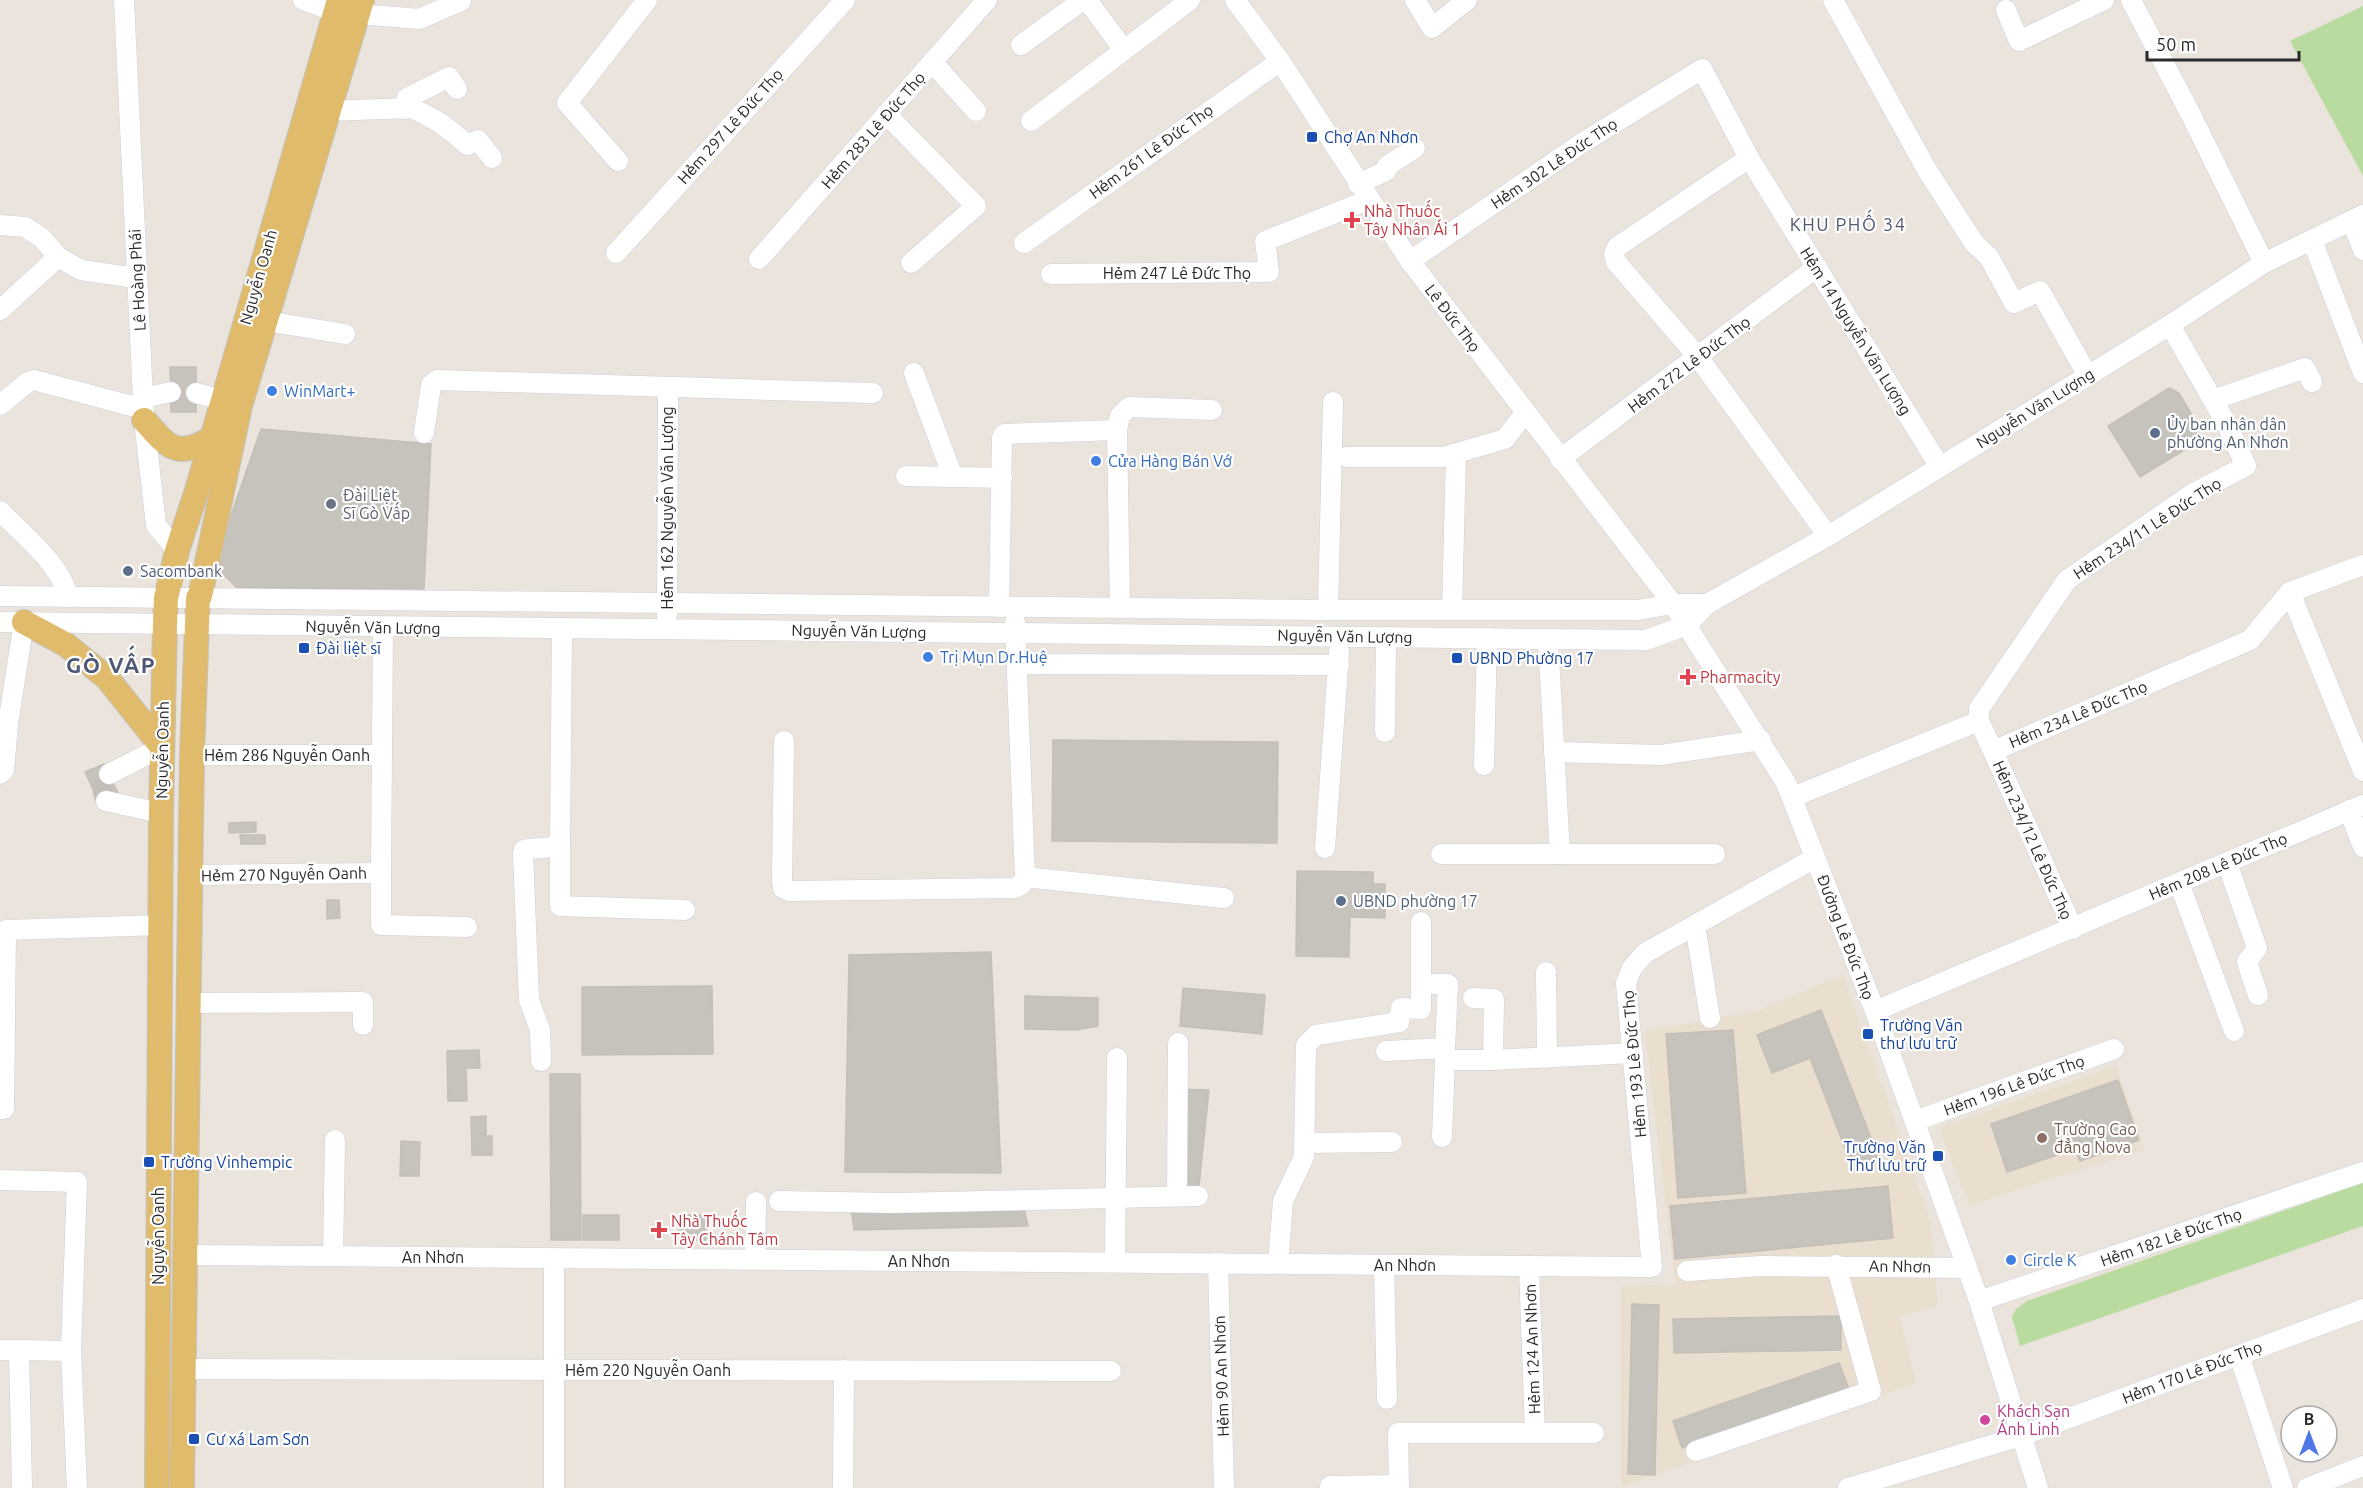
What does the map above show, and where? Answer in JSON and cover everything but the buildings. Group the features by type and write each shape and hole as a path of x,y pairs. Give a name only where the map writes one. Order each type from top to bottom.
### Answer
{"main road":[{"name":"Nguyễn Oanh","path":"157,1488 161,813 166,598 177,551 212,438 232,403 266,321 328,111 348,6"},
{"name":"Nguyễn Oanh","path":"232,403 348,6"},
{"path":"198,598 228,461 232,403"},
{"path":"143,409 162,439 173,448 192,449 212,438"},
{"name":"Nguyễn Oanh","path":"182,1488 187,1254 192,755 198,598"},
{"path":"24,622 65,644 107,678 162,747"},
{"path":"158,1255 187,1254"}],"street":[{"name":"Lê Hoàng Phái","path":"124,0 143,409 156,525 177,551"},
{"path":"303,0 419,19 461,1"},
{"path":"618,161 567,103 647,0"},
{"name":"Hẻm 297 Lê Đức Thọ","path":"616,253 845,0"},
{"name":"Hẻm 283 Lê Đức Thọ","path":"759,259 987,0"},
{"path":"1021,45 1085,0 1124,50"},
{"path":"1031,121 1190,0"},
{"name":"Lê Đức Thọ","path":"1235,0 1280,61 1363,192 1410,261 1687,625"},
{"path":"1415,0 1432,28 1467,0"},
{"path":"1833,0 1927,170 1974,243 1989,257 2014,303 2040,291 2088,376"},
{"path":"2006,9 2019,41 2104,0"},
{"path":"2131,0 2264,263"},
{"name":"Hẻm 261 Lê Đức Thọ","path":"1024,243 1280,61"},
{"path":"932,63 976,111"},
{"name":"Hẻm 14 Nguyễn Văn Lượng","path":"1702,69 1749,158 1940,467"},
{"name":"Hẻm 302 Lê Đức Thọ","path":"1410,261 1582,143 1702,69"},
{"path":"404,109 408,97 449,77 457,89"},
{"path":"328,111 411,108 451,129 468,145 478,140 492,158"},
{"path":"886,114 976,206 911,263"},
{"path":"1363,192 1386,171 1387,166 1415,148"},
{"path":"1749,158 1617,247 1614,254 1616,262 1698,357 1828,536"},
{"name":"Hẻm 247 Lê Đức Thọ","path":"1051,274 1269,272 1265,241 1363,192"},
{"path":"2357,218 2363,250"},
{"name":"Nguyễn Văn Lượng","path":"0,622 1646,640 1687,625 1707,604 1828,536 2170,325 2264,263 2357,218"},
{"path":"0,225 25,227 42,237 58,257 81,270 136,278"},
{"path":"2312,240 2363,373"},
{"path":"0,310 58,257"},
{"name":"Hẻm 272 Lê Đức Thọ","path":"1560,459 1817,267"},
{"path":"266,321 345,334"},
{"name":"Hẻm 234/11 Lê Đức Thọ","path":"1979,721 1979,709 2067,580 2192,494 2246,466 2213,400 2170,325"},
{"path":"2213,400 2305,368 2312,382"},
{"path":"914,373 953,477"},
{"name":"Hẻm 162 Nguyễn Văn Lượng","path":"424,433 431,385 437,380 446,379 873,393"},
{"path":"0,405 28,382 34,380 143,409 171,392"},
{"name":"Hẻm 162 Nguyễn Văn Lượng","path":"666,630 668,387"},
{"path":"196,393 232,403"},
{"path":"1325,848 1340,636 1333,610 1333,402"},
{"path":"1120,608 1117,430 1120,416 1129,407 1212,410"},
{"path":"1347,457 1443,457 1456,454 1505,439 1525,413"},
{"path":"784,741 783,888 789,891 1015,888 1022,884 1025,877 1016,633 1007,607 1002,438 1004,434 1117,430"},
{"path":"1452,610 1456,454"},
{"path":"906,476 1002,478"},
{"path":"0,511 59,573 66,586 67,597"},
{"name":"Hẻm 234 Lê Đức Thọ","path":"1979,721 1993,751 2250,640 2290,592 2363,565"},
{"path":"2290,592 2363,771"},
{"name":"Nguyễn Văn Lượng","path":"0,596 1333,610 1638,610 1673,604 1707,604"},
{"path":"0,774 4,770 8,724 24,622"},
{"name":"Đường Lê Đức Thọ","path":"1687,625 1761,741 1793,797 1875,1011 1979,1301"},
{"path":"381,873 383,627"},
{"path":"562,628 560,906 685,910"},
{"path":"1385,732 1386,637"},
{"path":"1484,765 1487,638"},
{"path":"1548,639 1560,854"},
{"path":"1017,664 1339,665"},
{"path":"1793,797 1979,721"},
{"path":"1554,752 1661,755 1761,741"},
{"path":"109,774 162,747"},
{"name":"Hẻm 234/12 Lê Đức Thọ","path":"1993,751 2073,929"},
{"name":"Hẻm 286 Nguyễn Oanh","path":"192,755 382,755"},
{"path":"105,801 161,813"},
{"path":"2356,807 2363,847"},
{"name":"Hẻm 208 Lê Đức Thọ","path":"1875,1011 2073,929 2356,807"},
{"path":"541,1061 540,1030 530,1000 524,854 528,849 554,847 560,840"},
{"path":"1441,854 1715,854"},
{"name":"Hẻm 193 Lê Đức Thọ","path":"1652,1267 1626,983 1632,969 1644,953 1815,858"},
{"path":"2227,863 2257,948 2247,962 2258,995"},
{"name":"Hẻm 270 Nguyễn Oanh","path":"192,875 381,873 381,925 467,927"},
{"path":"1025,877 1224,898"},
{"path":"2178,883 2234,1031"},
{"path":"1278,1264 1282,1201 1304,1157 1306,1045 1316,1035 1399,1022 1401,1008 1421,1009 1421,922"},
{"path":"0,1109 4,1109 3,987 6,930 162,925"},
{"path":"1695,925 1710,1018"},
{"path":"1546,972 1547,1058"},
{"path":"1421,984 1448,984 1442,1137"},
{"path":"1473,998 1494,999 1493,1060"},
{"path":"190,1003 363,1002 363,1025"},
{"path":"1178,1043 1178,1197"},
{"name":"Hẻm 196 Lê Đức Thọ","path":"1915,1121 2114,1049"},
{"path":"1386,1051 1445,1054 1493,1060 1633,1053"},
{"path":"1115,1262 1117,1058"},
{"path":"333,1256 335,1140"},
{"path":"1304,1143 1392,1142"},
{"name":"Hẻm 182 Lê Đức Thọ","path":"1979,1301 2363,1172"},
{"path":"0,1180 77,1182 71,1351 77,1488"},
{"path":"779,1201 895,1203 1198,1196"},
{"path":"754,1259 756,1202"},
{"name":"An Nhơn","path":"187,1254 1652,1267"},
{"path":"554,1257 554,1488"},
{"name":"Hẻm 90 An Nhơn","path":"1218,1263 1224,1488"},
{"path":"1384,1264 1387,1399"},
{"path":"1696,1451 1871,1391 1836,1265"},
{"name":"An Nhơn","path":"1687,1271 1761,1266 1836,1265 1967,1268"},
{"name":"Hẻm 124 An Nhơn","path":"1530,1266 1535,1432"},
{"path":"1979,1301 2038,1488"},
{"name":"Hẻm 170 Lê Đức Thọ","path":"1848,1488 2021,1436 2363,1309"},
{"path":"22,1488 10,1350 71,1351"},
{"path":"2239,1355 2283,1488"},
{"name":"Hẻm 220 Nguyễn Oanh","path":"185,1369 1111,1371"},
{"path":"843,1488 844,1370"},
{"name":"Hẻm 124 An Nhơn","path":"1330,1488 1330,1486 1399,1485 1398,1433 1594,1432"},
{"path":"2307,1488 2363,1466"}],"shaded area":[{"path":"1843,975 1931,1223 1938,1305 1900,1317 1916,1383 1621,1487 1621,1286 1675,1284 1645,1031 1757,1011"},
{"name":"Trường Cao đẳng Nova","path":"2116,1066 2145,1149 1969,1205 1939,1128"}],"green space":[{"path":"2363,6 2363,176 2290,41"},
{"path":"2363,1183 2363,1226 2020,1346 2012,1317 2016,1309 2027,1301"}],"tunnel":[{"path":"106,801 103,787 109,774"}],"place":[{"name":"Chợ An Nhơn","path":"1312,137"},
{"name":"Nhà Thuốc Tây Nhân Ái 1","path":"1352,220"},
{"name":"WinMart+","path":"272,391"},
{"name":"Ủy ban nhân dân phường An Nhơn","path":"2155,433"},
{"name":"Cửa Hàng Bán Vớ","path":"1096,461"},
{"name":"Đài Liệt Sĩ Gò Vấp","path":"331,504"},
{"name":"Sacombank","path":"128,571"},
{"name":"Đài liệt sĩ","path":"304,648"},
{"name":"Trị Mụn Dr.Huệ","path":"928,657"},
{"name":"UBND Phường 17","path":"1457,658"},
{"name":"Pharmacity","path":"1688,677"},
{"name":"UBND phường 17","path":"1341,901"},
{"name":"Trường Văn thư lưu trữ","path":"1868,1034"},
{"name":"Trường Cao đẳng Nova","path":"2042,1138"},
{"name":"Trường Văn Thư lưu trữ","path":"1938,1156"},
{"name":"Trường Vinhempic","path":"149,1162"},
{"name":"Nhà Thuốc Tây Chánh Tâm","path":"659,1230"},
{"name":"Circle K","path":"2011,1260"},
{"name":"Khách Sạn Ánh Linh","path":"1985,1420"},
{"name":"Cư xá Lam Sơn","path":"194,1439"}],"district":[{"name":"KHU PHỐ 34","path":"1848,224"},
{"name":"GÒ VẤP","path":"111,664"}]}
